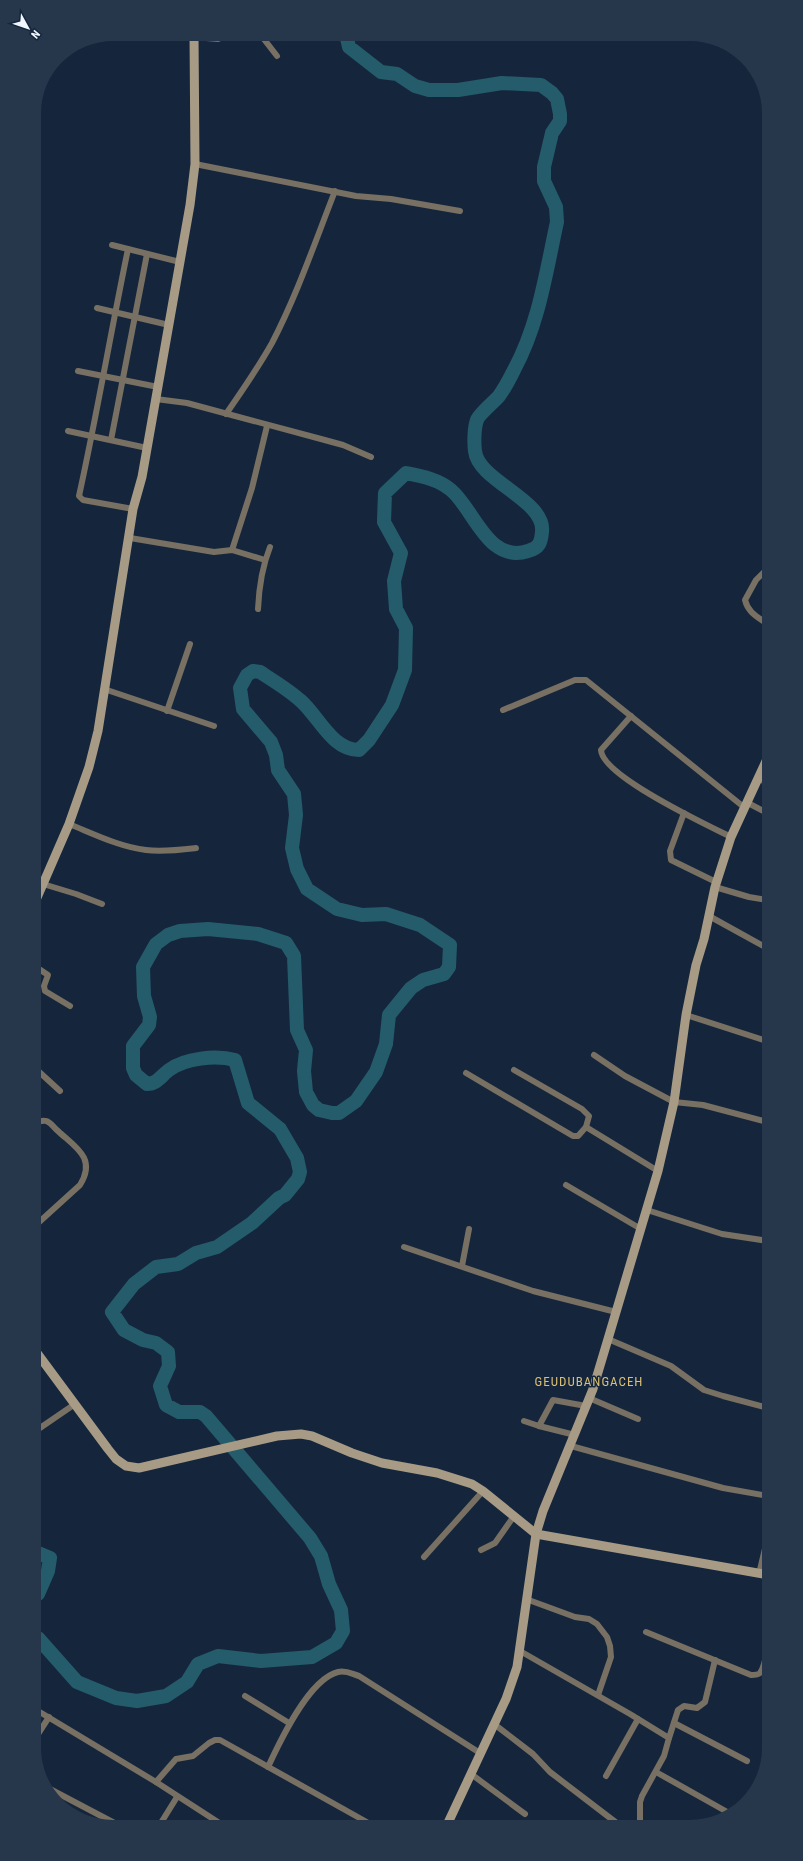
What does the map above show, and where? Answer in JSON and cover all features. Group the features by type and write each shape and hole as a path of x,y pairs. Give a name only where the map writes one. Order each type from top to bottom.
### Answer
{"street":[{"path":"41,889 69,824 89,767 98,731 130,538 133,509 142,477 180,262 195,164 194,41"},
{"path":"265,41 277,56"},
{"path":"195,164 335,191 460,211"},
{"path":"226,414 251,378 272,343 290,303 335,191"},
{"path":"112,245 180,262"},
{"path":"128,249 80,498 83,500 133,509"},
{"path":"111,440 147,254"},
{"path":"97,308 169,325"},
{"path":"78,371 158,387"},
{"path":"156,399 188,403 267,426 343,445 371,457"},
{"path":"232,550 252,488 267,426"},
{"path":"68,431 147,448"},
{"path":"130,538 214,552 232,550 265,560"},
{"path":"258,608 259,592 265,560 270,547"},
{"path":"762,574 756,580 745,600 747,608 751,613 762,620"},
{"path":"167,711 190,644"},
{"path":"503,710 581,679 590,682 746,806 762,811"},
{"path":"104,689 214,726"},
{"path":"631,716 601,750 603,756 625,778 640,790 730,837"},
{"path":"449,1820 511,1685 520,1651 536,1534 543,1511 575,1435 608,1340 658,1171 674,1102 686,1015 696,965 716,884 730,837 746,806 762,780"},
{"path":"684,813 670,851 671,860 716,884 749,897 762,899"},
{"path":"69,824 112,842 145,850 167,851 196,848"},
{"path":"43,884 102,904"},
{"path":"709,916 762,945"},
{"path":"41,970 48,975 44,986 45,991 70,1006"},
{"path":"686,1015 762,1039"},
{"path":"594,1055 625,1076 674,1102 703,1105 762,1121"},
{"path":"466,1073 573,1136 578,1136 586,1127 589,1116 582,1109 514,1070"},
{"path":"41,1074 60,1091"},
{"path":"41,1121 49,1122 76,1146 83,1155 86,1168 84,1179 80,1185 41,1222"},
{"path":"586,1127 658,1171"},
{"path":"566,1185 641,1229"},
{"path":"646,1210 722,1234 762,1240"},
{"path":"462,1266 469,1229"},
{"path":"404,1247 533,1291 616,1312"},
{"path":"608,1340 671,1366 704,1390 762,1406"},
{"path":"41,1358 108,1449 116,1459 126,1466 139,1468 277,1436 301,1434 312,1436 352,1453 382,1463 448,1476 472,1484 483,1491 536,1534 762,1575"},
{"path":"539,1426 553,1400 587,1402 638,1419"},
{"path":"41,1427 75,1404"},
{"path":"524,1421 575,1435"},
{"path":"570,1446 723,1488 762,1495"},
{"path":"424,1557 483,1491"},
{"path":"481,1550 490,1547 495,1543 514,1516"},
{"path":"526,1599 575,1616 589,1619 600,1628 607,1637 610,1646 610,1657 598,1695"},
{"path":"646,1632 752,1675 757,1675 762,1670"},
{"path":"520,1651 638,1718 669,1738"},
{"path":"640,1820 640,1802 667,1750 669,1738 678,1710 684,1706 697,1708 705,1702 715,1660"},
{"path":"268,1767 289,1723 315,1687 328,1676 339,1672 348,1672 359,1676 480,1753"},
{"path":"245,1696 289,1723"},
{"path":"41,1713 156,1782 214,1820"},
{"path":"41,1729 49,1717"},
{"path":"606,1776 638,1718"},
{"path":"674,1723 747,1761"},
{"path":"494,1724 533,1754 550,1772 613,1820"},
{"path":"156,1782 176,1759 193,1756 209,1743 215,1740 220,1740 363,1820"},
{"path":"656,1772 725,1811"},
{"path":"470,1774 525,1814"},
{"path":"57,1793 109,1820"},
{"path":"163,1820 177,1797"}],"waterway":[{"path":"41,1641 77,1682 116,1698 137,1701 166,1696 187,1682 198,1664 218,1656 261,1661 312,1657 336,1643 343,1631 341,1610 329,1584 321,1556 310,1538 206,1416 200,1412 179,1412 166,1405 160,1386 169,1366 168,1352 156,1343 143,1340 124,1330 112,1312 134,1284 156,1267 178,1264 196,1253 217,1247 252,1223 279,1198 285,1195 298,1179 300,1172 297,1158 280,1129 248,1103 235,1060 219,1058 192,1060 176,1066 154,1083 150,1084 147,1084 136,1075 133,1068 133,1046 149,1025 150,1017 144,996 143,967 156,944 168,935 180,931 208,929 258,934 286,943 294,956 297,1030 306,1050 304,1071 306,1092 313,1105 319,1110 332,1113 339,1113 356,1101 376,1072 386,1044 389,1015 411,988 423,980 444,974 449,967 450,945 420,925 386,914 362,915 337,909 307,889 297,869 292,848 296,815 294,794 278,770 276,755 271,742 243,709 240,688 247,675 253,671 260,672 292,693 308,708 327,732 341,745 349,749 359,750 369,740 392,705 405,670 406,628 396,609 394,581 401,553 384,522 385,493 406,473 423,477 441,483 451,490 483,532 502,550 514,553 532,550 537,547 542,536 540,521 534,510 487,472 479,462 475,451 474,436 478,417 497,399 509,380 523,352 541,298 557,222 556,207 544,181 544,167 552,133 560,121 557,99 552,93 541,85 502,83 458,90 429,90 415,86 397,74 381,72 349,47 348,41"},
{"path":"41,1554 50,1558 48,1571 41,1587"}],"district":[{"name":"GEUDUBANGACEH","path":"589,1381"}]}
